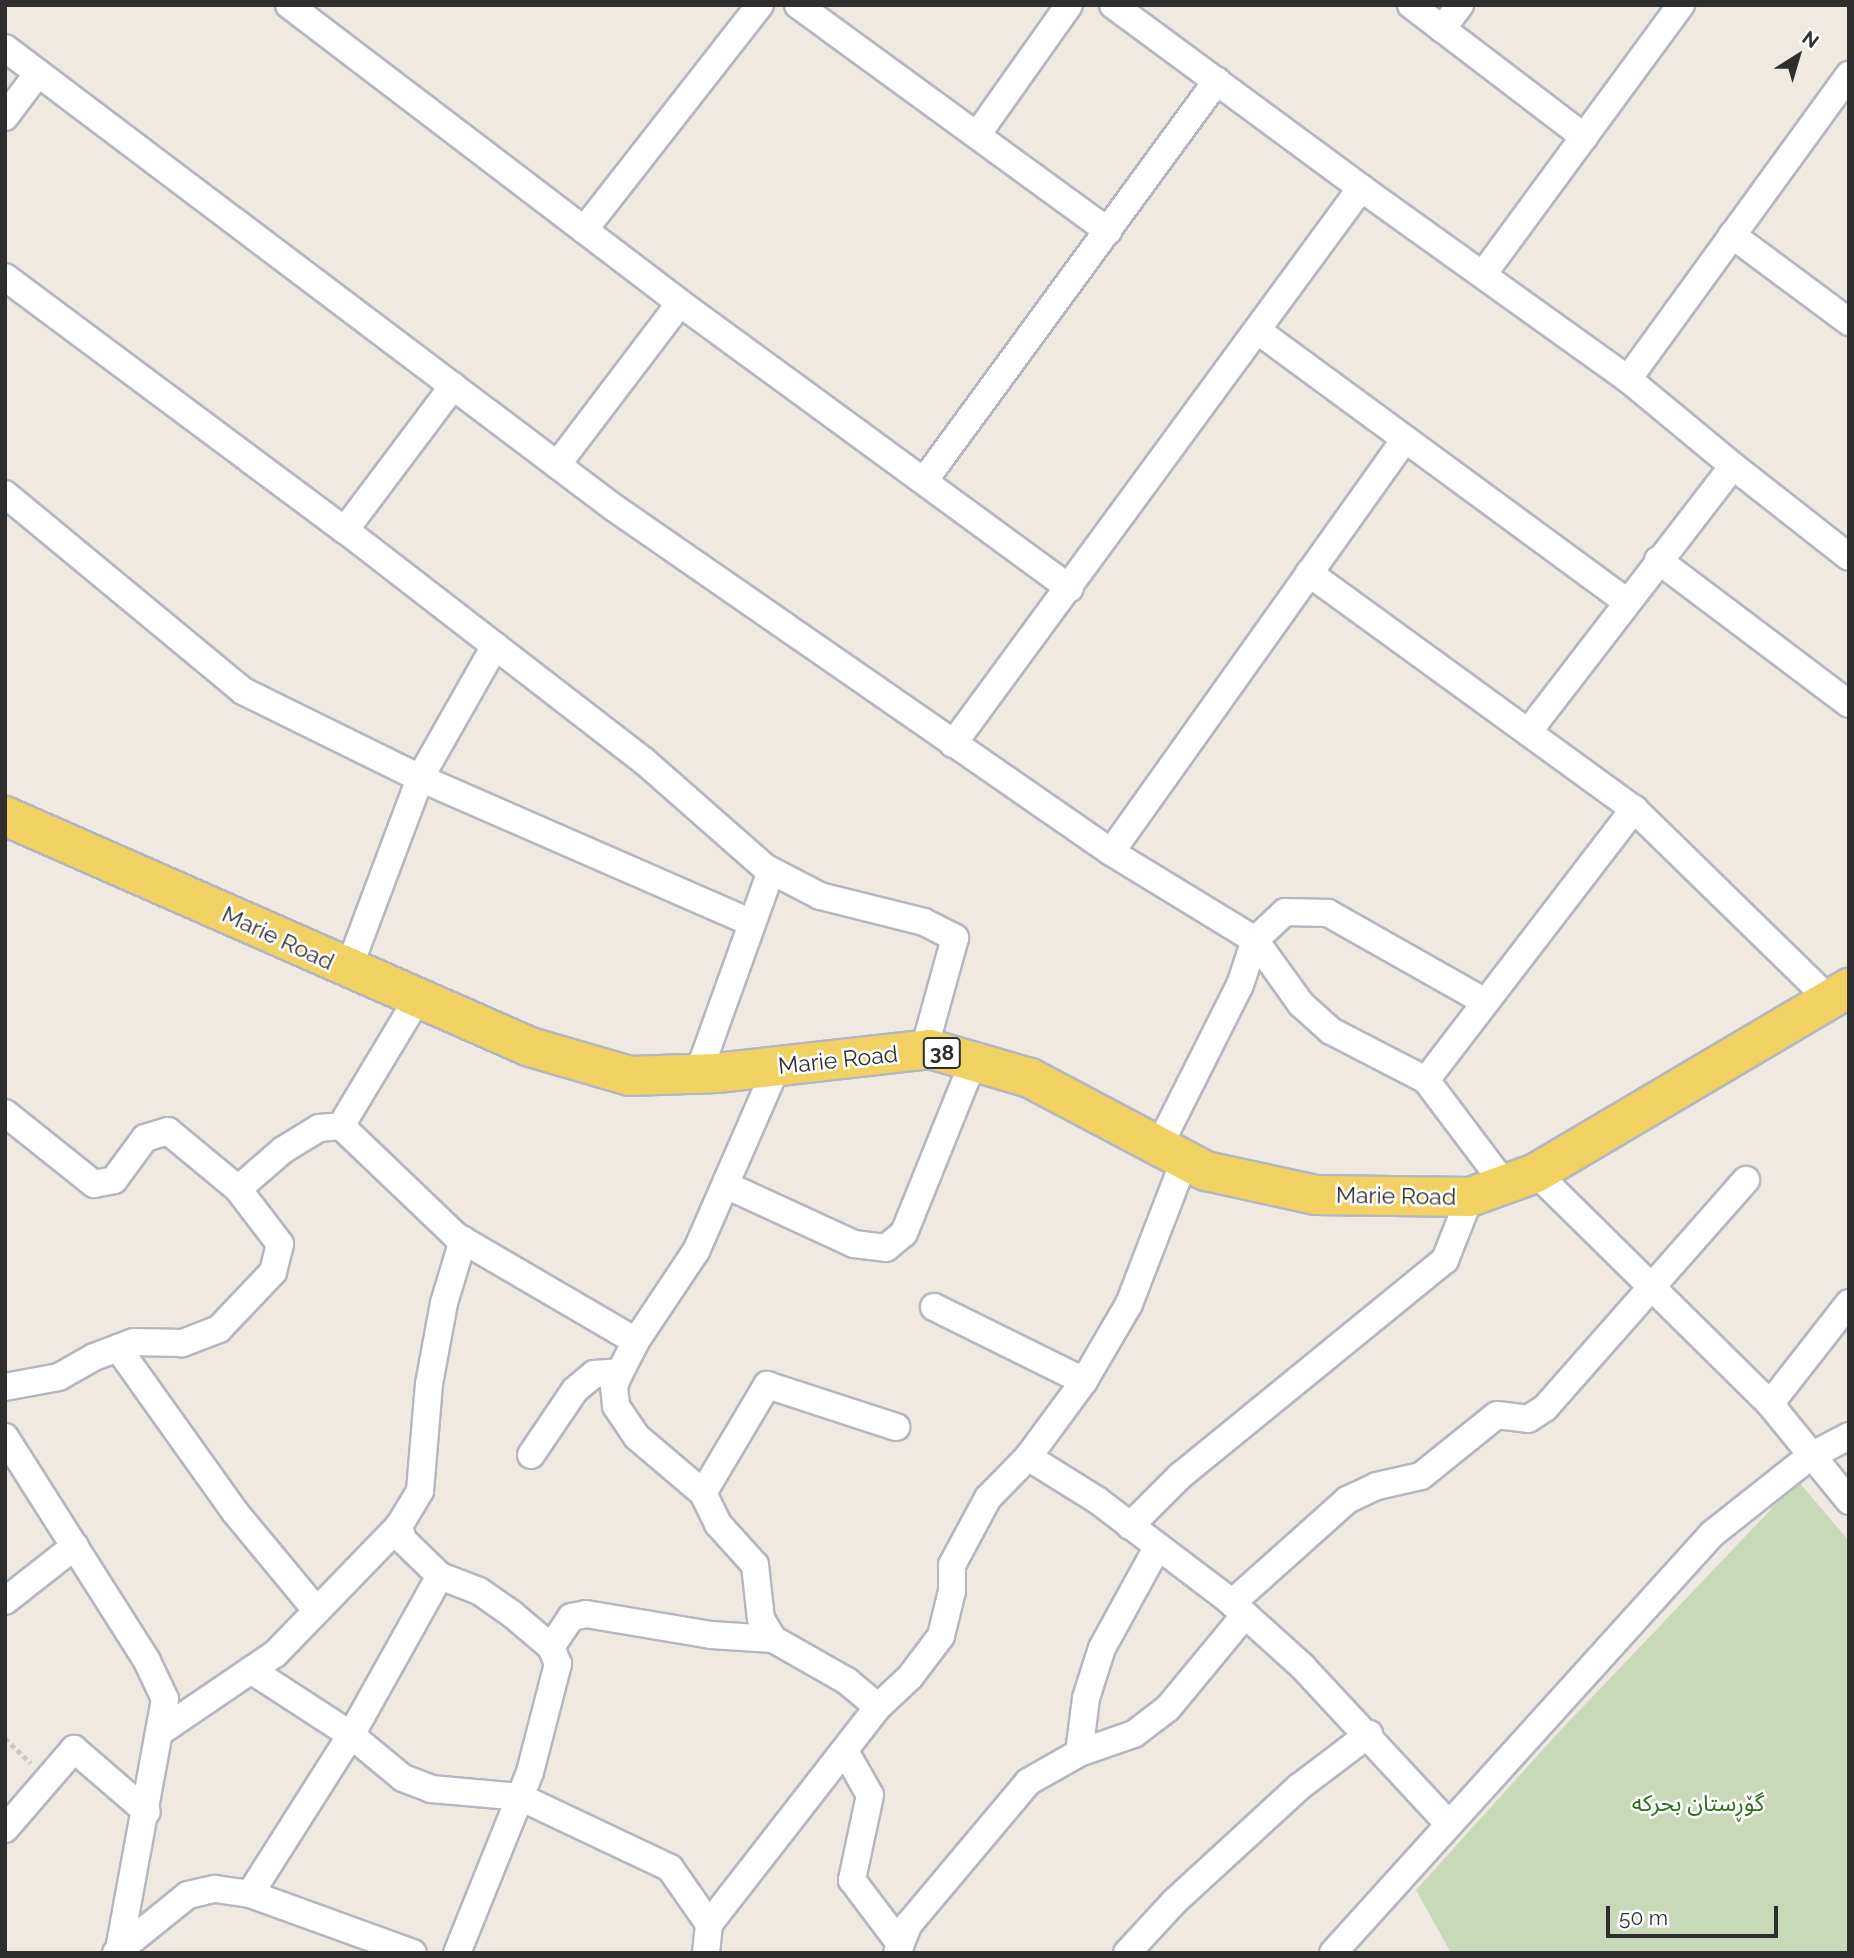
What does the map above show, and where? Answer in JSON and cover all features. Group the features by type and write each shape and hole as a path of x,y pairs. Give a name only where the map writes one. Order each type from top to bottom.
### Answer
{"main road":[{"name":"Marie Road","path":"5,816 416,1001 530,1047 630,1076 698,1074 924,1050 1030,1078 1206,1171 1316,1195 1470,1197 1521,1179 1839,993"}],"street":[{"path":"289,5 680,303 1070,588"},
{"path":"584,230 760,5"},
{"path":"798,5 1108,231"},
{"path":"976,135 1069,5"},
{"path":"1113,5 1361,188 1484,273 1628,379 1849,557"},
{"path":"1411,5 1584,137"},
{"path":"1442,29 1460,5"},
{"path":"1484,273 1681,5"},
{"path":"5,48 557,465 1111,852 1255,940 1301,1004 1331,1031 1426,1080 1521,1179 1654,1290 1770,1404 1809,1457 1849,1501"},
{"path":"5,117 38,73"},
{"path":"1628,379 1849,75"},
{"path":"924,481 1217,81"},
{"path":"953,744 1361,188"},
{"path":"1732,235 1849,322"},
{"path":"5,277 345,530 644,761 771,871 820,896 923,922 955,938 924,1050"},
{"path":"557,465 680,303"},
{"path":"1258,331 1627,602"},
{"path":"345,530 453,386"},
{"path":"1111,852 1405,439"},
{"path":"1529,732 1658,560 1733,466"},
{"path":"5,494 243,691 420,778 752,923"},
{"path":"1658,560 1849,704"},
{"path":"1309,573 1634,809 1839,993"},
{"path":"348,970 420,778 495,646"},
{"path":"1426,1080 1634,809"},
{"path":"698,1074 771,871"},
{"path":"706,1953 709,1924 846,1753 878,1707 910,1676 941,1636 952,1591 952,1565 988,1498 1028,1457 1084,1381 1129,1304 1172,1153 1240,985 1255,940 1285,912 1328,913 1485,1002"},
{"path":"341,1126 416,1001"},
{"path":"728,1186 853,1244 886,1248 904,1233 973,1062"},
{"path":"773,1639 761,1619 755,1565 718,1524 703,1493 637,1437 616,1406 614,1385 636,1340 695,1251 728,1186 777,1066"},
{"path":"5,1113 94,1184 114,1180 145,1138 168,1131 238,1189 280,1244 272,1272 219,1329 182,1343 134,1342 60,1377 5,1387"},
{"path":"238,1189 283,1150 319,1128 341,1126 463,1240 636,1340"},
{"path":"899,1949 909,1924 1028,1782 1079,1753 1134,1734 1168,1707 1238,1609 1347,1500 1377,1486 1421,1476 1497,1415 1528,1419 1545,1408 1654,1290 1746,1180"},
{"path":"1130,1526 1180,1476 1445,1260 1470,1197"},
{"path":"163,1730 275,1654 399,1525 420,1491 429,1384 444,1303 463,1240"},
{"path":"1770,1404 1849,1303"},
{"path":"934,1307 1084,1381"},
{"path":"118,1348 235,1513 316,1611"},
{"path":"531,1455 575,1390 594,1374 620,1373"},
{"path":"703,1493 767,1385 896,1427"},
{"path":"1333,1953 1712,1534 1809,1457 1849,1436"},
{"path":"5,1437 147,1661 165,1699 163,1730 118,1951"},
{"path":"1028,1457 1130,1526 1238,1609 1369,1734 1448,1823"},
{"path":"399,1525 403,1540 440,1576 479,1591 551,1647 558,1664 520,1797 457,1953"},
{"path":"5,1601 75,1546"},
{"path":"1079,1753 1086,1698 1102,1648 1157,1548"},
{"path":"250,1895 351,1735 440,1576"},
{"path":"551,1647 571,1617 586,1614 711,1635 773,1639 847,1681 878,1707"},
{"path":"251,1670 351,1735 403,1778 432,1789 520,1797 670,1868 709,1924"},
{"path":"1127,1953 1174,1902 1299,1787 1369,1734"},
{"path":"5,1829 74,1749 147,1812"},
{"path":"846,1753 870,1795 852,1880 899,1949"},
{"path":"118,1951 188,1895 215,1889 250,1895 413,1953"}],"path":[{"path":"5,1738 47,1778"}],"green space":[{"name":"گۆڕستان بحركه‌","path":"1798,1481 1849,1541 1849,1953 1451,1953 1416,1890 1556,1735"}]}
